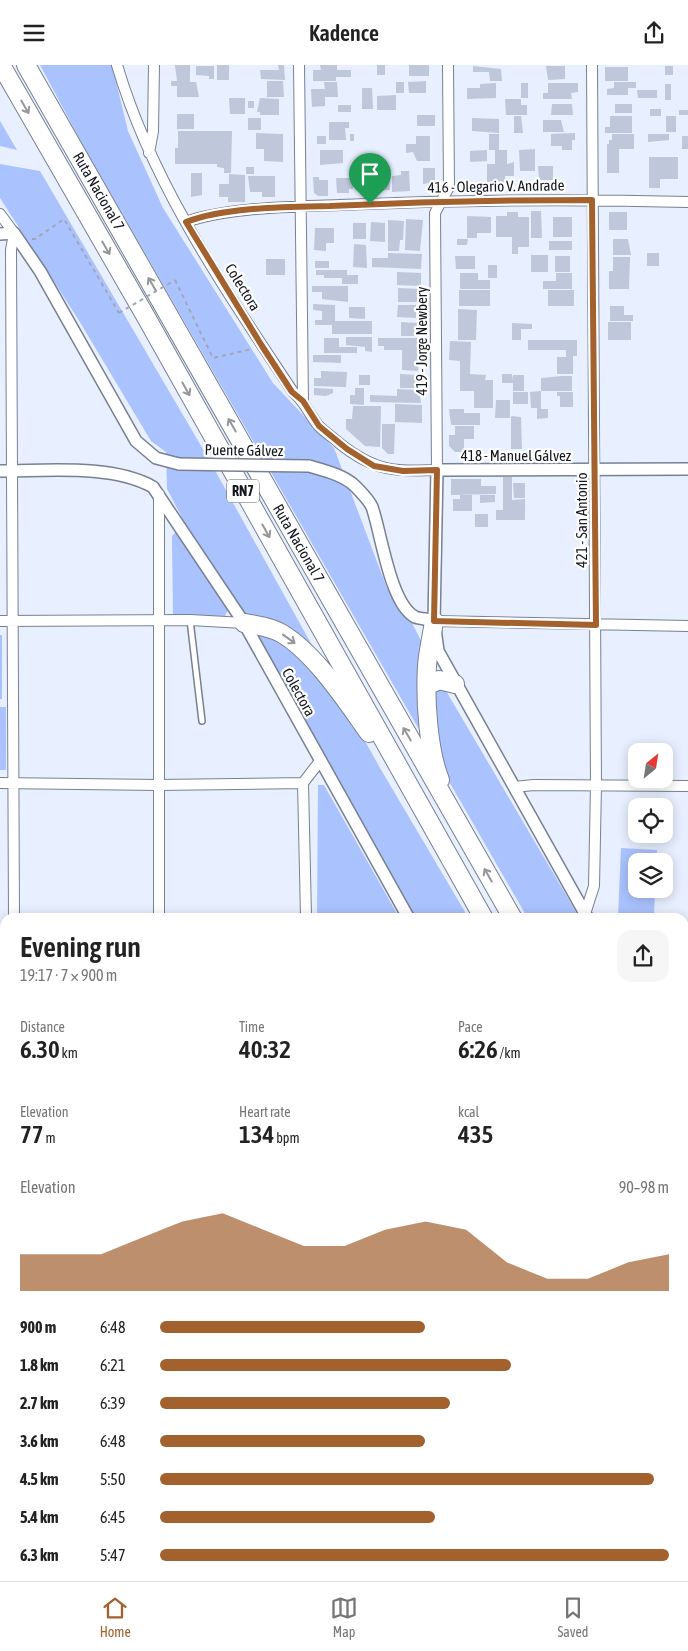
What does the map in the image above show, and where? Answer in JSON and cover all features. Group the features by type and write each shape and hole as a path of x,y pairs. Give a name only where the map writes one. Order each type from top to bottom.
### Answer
{"highway":[{"name":"Ruta Nacional 7","path":"1,65 146,317 481,913"},
{"name":"Ruta Nacional 7","path":"26,65 510,913"},
{"path":"31,65 49,104"},
{"path":"434,621 427,666 433,751 438,776 453,816"},
{"path":"244,623 267,627 281,633 307,654 414,795"},
{"path":"427,686 439,680 455,684"}],"street":[{"name":"Colectora","path":"118,65 133,115 149,153 186,222 292,392 303,401 319,426 347,449 374,466 403,471"},
{"path":"149,153 154,131 154,65"},
{"path":"299,65 299,207 303,401"},
{"name":"419 - Jorge Newbery","path":"434,621 437,470 435,213 449,187 448,65"},
{"name":"421 - San Antonio","path":"587,913 594,886 596,786 596,469 592,65"},
{"name":"416 - Olegario V. Andrade","path":"186,222 205,215 299,207 442,201 592,200 688,202"},
{"path":"0,214 14,233 11,250 6,471 12,621 14,913"},
{"path":"0,234 14,233"},
{"name":"Puente Gálvez","path":"14,233 40,271 136,441 156,458 179,464 309,466 327,471 354,485 371,505 394,586 406,608 415,617 434,621"},
{"name":"418 - Manuel Gálvez","path":"403,471 688,469"},
{"path":"6,471 115,473 140,480 156,491 159,913"},
{"name":"Colectora","path":"156,491 244,623 406,913"},
{"path":"0,621 190,621 244,623"},
{"path":"585,913 455,684 438,651 434,621 688,625"},
{"path":"306,913 303,783 320,761"},
{"path":"0,783 158,785 303,783"},
{"path":"514,787 534,785 688,786"}],"lane":[{"path":"190,621 202,721"}],"path":[{"path":"14,233 35,239 64,219 119,313 175,280 213,359 262,346"}],"shaded area":[{"path":"40,65 112,65 128,131 163,208 273,383 334,448 387,588 410,619 449,696 577,913 525,913 86,151"},
{"path":"0,121 17,150 0,146"},
{"path":"0,164 40,171 207,456 380,768 466,913 407,913 190,533 167,489 166,452 151,441 78,319 0,198"},
{"path":"176,532 228,610 225,616 173,615 172,536"},
{"path":"0,635 2,635 2,699 0,699"},
{"path":"0,707 6,707 6,770 0,770"},
{"path":"318,785 324,785 397,913 317,913"},
{"path":"621,848 657,850 657,853 628,853 628,898 655,898 654,913 618,913"}],"building":[{"path":"175,65 190,65 190,82 196,82 199,97 177,97 177,86 171,86 171,81 177,81"},
{"path":"217,65 229,65 229,80 217,80"},
{"path":"278,65 284,65 285,80 261,79 260,70 279,70"},
{"path":"320,65 337,65 337,70 351,70 351,77 336,77 336,81 313,81 313,70 321,70"},
{"path":"377,65 385,65 385,75 377,75"},
{"path":"409,65 429,65 429,76 409,76"},
{"path":"196,66 214,66 214,79 209,79 209,76 196,75"},
{"path":"473,66 501,69 502,81 490,81 489,72 473,72"},
{"path":"546,66 565,66 565,79 548,80"},
{"path":"665,66 673,66 673,75 665,75"},
{"path":"605,67 628,67 628,81 605,81"},
{"path":"267,81 283,81 284,97 267,97"},
{"path":"426,81 426,93 409,93 408,82"},
{"path":"324,82 337,82 338,97 325,97 325,106 312,107 311,89 325,89"},
{"path":"396,82 404,82 404,93 396,93"},
{"path":"614,82 636,82 636,88 628,88 628,95 607,95 607,89 614,88"},
{"path":"496,83 496,98 467,99 467,88 480,88 480,84"},
{"path":"521,83 528,83 528,98 521,98"},
{"path":"548,83 578,83 578,92 571,93 572,99 543,99 543,93 548,93"},
{"path":"665,84 671,84 671,100 665,100"},
{"path":"362,88 372,88 373,109 362,109"},
{"path":"637,90 657,90 657,98 638,98"},
{"path":"396,95 396,110 377,110 377,96"},
{"path":"229,98 245,98 245,114 230,114"},
{"path":"260,98 279,99 279,115 260,115 260,112 257,112"},
{"path":"505,99 521,99 521,105 527,105 527,115 506,115"},
{"path":"248,101 254,101 254,108 248,108"},
{"path":"552,104 572,104 573,115 551,115"},
{"path":"615,104 632,104 632,113 615,113"},
{"path":"338,105 351,105 351,112 338,112"},
{"path":"650,109 661,109 661,116 650,116"},
{"path":"679,110 688,110 688,115 679,115"},
{"path":"177,114 194,114 194,129 177,129"},
{"path":"417,115 435,115 435,126 417,126"},
{"path":"514,116 521,116 523,133 514,133"},
{"path":"610,116 632,116 632,133 605,133 605,127 610,127"},
{"path":"666,116 676,116 676,132 666,132"},
{"path":"248,118 261,118 261,130 248,130"},
{"path":"472,118 499,119 499,133 472,131"},
{"path":"543,120 561,120 564,132 543,132"},
{"path":"329,122 349,122 349,128 345,128 346,140 329,140"},
{"path":"178,131 232,131 231,173 224,173 224,168 217,167 217,164 175,164 175,148 178,148"},
{"path":"256,133 283,134 283,162 264,161 264,149 256,149"},
{"path":"575,133 575,140 572,140 572,150 562,150 562,146 551,146 551,134"},
{"path":"350,134 354,134 354,141 350,141"},
{"path":"489,134 499,134 499,150 507,150 507,164 514,162 514,176 505,176 505,182 487,182 487,164 495,164 495,150 489,150"},
{"path":"612,134 634,134 634,149 619,149 619,173 607,173 607,144 609,144 609,140 612,140"},
{"path":"648,134 669,134 669,140 648,142"},
{"path":"317,136 326,136 326,144 317,144"},
{"path":"416,136 430,136 430,161 417,161 413,152 406,153 406,144 416,144"},
{"path":"682,136 688,136 688,149 682,149"},
{"path":"535,149 535,171 520,171 519,150"},
{"path":"320,150 343,150 343,163 320,165"},
{"path":"487,150 487,161 470,162 470,151"},
{"path":"649,157 678,157 678,179 660,179 660,188 649,188"},
{"path":"538,166 553,166 553,180 539,180"},
{"path":"246,167 254,167 254,174 246,174"},
{"path":"423,168 435,168 435,182 423,184"},
{"path":"389,171 390,190 376,191 376,172"},
{"path":"401,171 409,171 410,191 392,192 392,176 401,175"},
{"path":"191,173 202,173 202,195 191,197"},
{"path":"229,174 245,175 245,202 228,202 228,197 219,197 219,184 229,184"},
{"path":"248,176 275,176 275,197 262,197 262,192 250,192"},
{"path":"313,177 319,177 319,180 328,180 328,196 318,196 314,193"},
{"path":"336,178 353,178 353,189 349,189 349,193 337,193"},
{"path":"373,181 373,188 359,189 359,182"},
{"path":"531,211 541,211 542,238 531,238"},
{"path":"507,212 518,212 518,217 529,217 529,247 518,247 518,254 512,254 512,237 496,237 496,216 507,216"},
{"path":"609,212 627,212 627,230 609,230"},
{"path":"467,216 491,217 491,233 477,233 477,238 467,238"},
{"path":"553,217 572,217 572,237 553,237"},
{"path":"406,219 423,220 420,251 405,250"},
{"path":"388,220 404,221 403,240 400,240 399,251 388,251"},
{"path":"371,222 385,223 385,242 370,241"},
{"path":"353,223 366,223 366,239 353,239"},
{"path":"315,228 334,228 334,243 326,243 326,251 314,250"},
{"path":"457,239 468,239 467,245 457,245"},
{"path":"613,239 628,239 631,255 613,255"},
{"path":"549,241 572,241 572,250 549,250"},
{"path":"354,244 366,245 367,268 353,267"},
{"path":"388,253 422,254 421,269 372,267 372,258 388,258"},
{"path":"647,253 659,253 659,266 647,266"},
{"path":"531,255 548,255 548,272 531,272"},
{"path":"455,256 475,256 475,269 456,269"},
{"path":"555,256 570,256 570,272 555,272"},
{"path":"613,257 630,257 629,289 609,289 609,271 613,271"},
{"path":"266,259 285,259 285,275 266,275"},
{"path":"315,261 329,261 329,268 315,268"},
{"path":"488,265 497,265 497,278 488,278"},
{"path":"316,270 347,270 347,275 358,275 358,284 342,284 342,278 324,278 324,275 316,275"},
{"path":"397,272 421,273 421,286 397,285"},
{"path":"460,273 478,273 478,280 490,280 490,289 460,289"},
{"path":"556,273 572,273 572,289 543,289 543,281 556,281"},
{"path":"312,286 348,286 348,302 322,299 322,292 312,292"},
{"path":"398,288 421,289 421,302 398,302"},
{"path":"459,290 490,290 490,306 459,306"},
{"path":"548,290 574,290 574,306 548,306"},
{"path":"313,304 335,305 335,321 372,321 372,334 332,334 332,325 315,325 315,320 322,320 322,311 313,310"},
{"path":"398,305 416,305 416,318 397,317"},
{"path":"610,306 624,306 624,315 633,315 633,321 610,321"},
{"path":"349,307 365,307 365,319 349,318"},
{"path":"458,309 477,310 476,340 458,340"},
{"path":"401,322 419,323 419,336 401,336"},
{"path":"608,322 631,322 631,340 608,340"},
{"path":"512,323 532,324 532,329 521,329 521,340 512,340"},
{"path":"346,337 372,337 372,352 365,351 365,347 346,345"},
{"path":"324,338 339,338 339,347 357,347 357,353 324,353"},
{"path":"378,338 421,338 418,371 402,370 402,350 384,350 384,346 378,346"},
{"path":"528,340 577,340 577,356 573,356 573,374 557,374 557,357 566,357 566,350 528,350"},
{"path":"450,341 471,342 470,374 486,375 485,380 493,380 493,408 474,408 474,391 460,391 460,361 449,360"},
{"path":"313,355 341,355 341,363 313,362"},
{"path":"321,371 347,372 346,387 314,386 314,378 321,378"},
{"path":"400,374 419,375 419,388 400,388"},
{"path":"502,374 512,374 512,380 513,375 524,375 524,391 513,391 513,383 502,383"},
{"path":"359,375 370,375 370,385 359,385"},
{"path":"572,376 572,391 541,391 541,378"},
{"path":"314,388 333,389 333,393 326,396 314,395"},
{"path":"355,388 364,388 364,405 350,404 350,395 355,395"},
{"path":"397,389 419,390 421,403 370,402 370,395 397,396"},
{"path":"541,391 541,409 548,409 548,418 537,419 537,408 531,408 530,392"},
{"path":"513,392 528,392 528,404 513,404"},
{"path":"557,392 573,392 573,407 560,407 560,396 557,396"},
{"path":"496,400 510,400 510,418 495,418"},
{"path":"395,404 422,405 422,423 395,422"},
{"path":"353,406 381,406 380,447 365,446 346,429 346,419 352,419"},
{"path":"449,409 464,409 464,413 480,413 480,425 451,425"},
{"path":"511,416 521,417 522,449 511,449"},
{"path":"382,424 395,424 394,454 388,454 382,448"},
{"path":"455,426 474,426 474,439 464,439 464,452 455,452 449,446 449,435 455,435"},
{"path":"503,477 512,477 512,500 525,499 525,520 496,520 496,510 503,510"},
{"path":"451,479 481,479 481,486 496,486 496,494 451,495"},
{"path":"513,483 525,483 525,498 514,498"},
{"path":"460,495 472,495 472,511 453,511 453,499 460,499"},
{"path":"480,495 495,495 495,502 480,503"},
{"path":"475,514 488,514 488,527 475,527"}],"route":[{"path":"592,200 596,625 434,621 437,470 403,471 374,466 347,449 319,426 303,401 292,392 262,346 186,222 205,215 299,207 370,204 442,201 592,200"}]}
